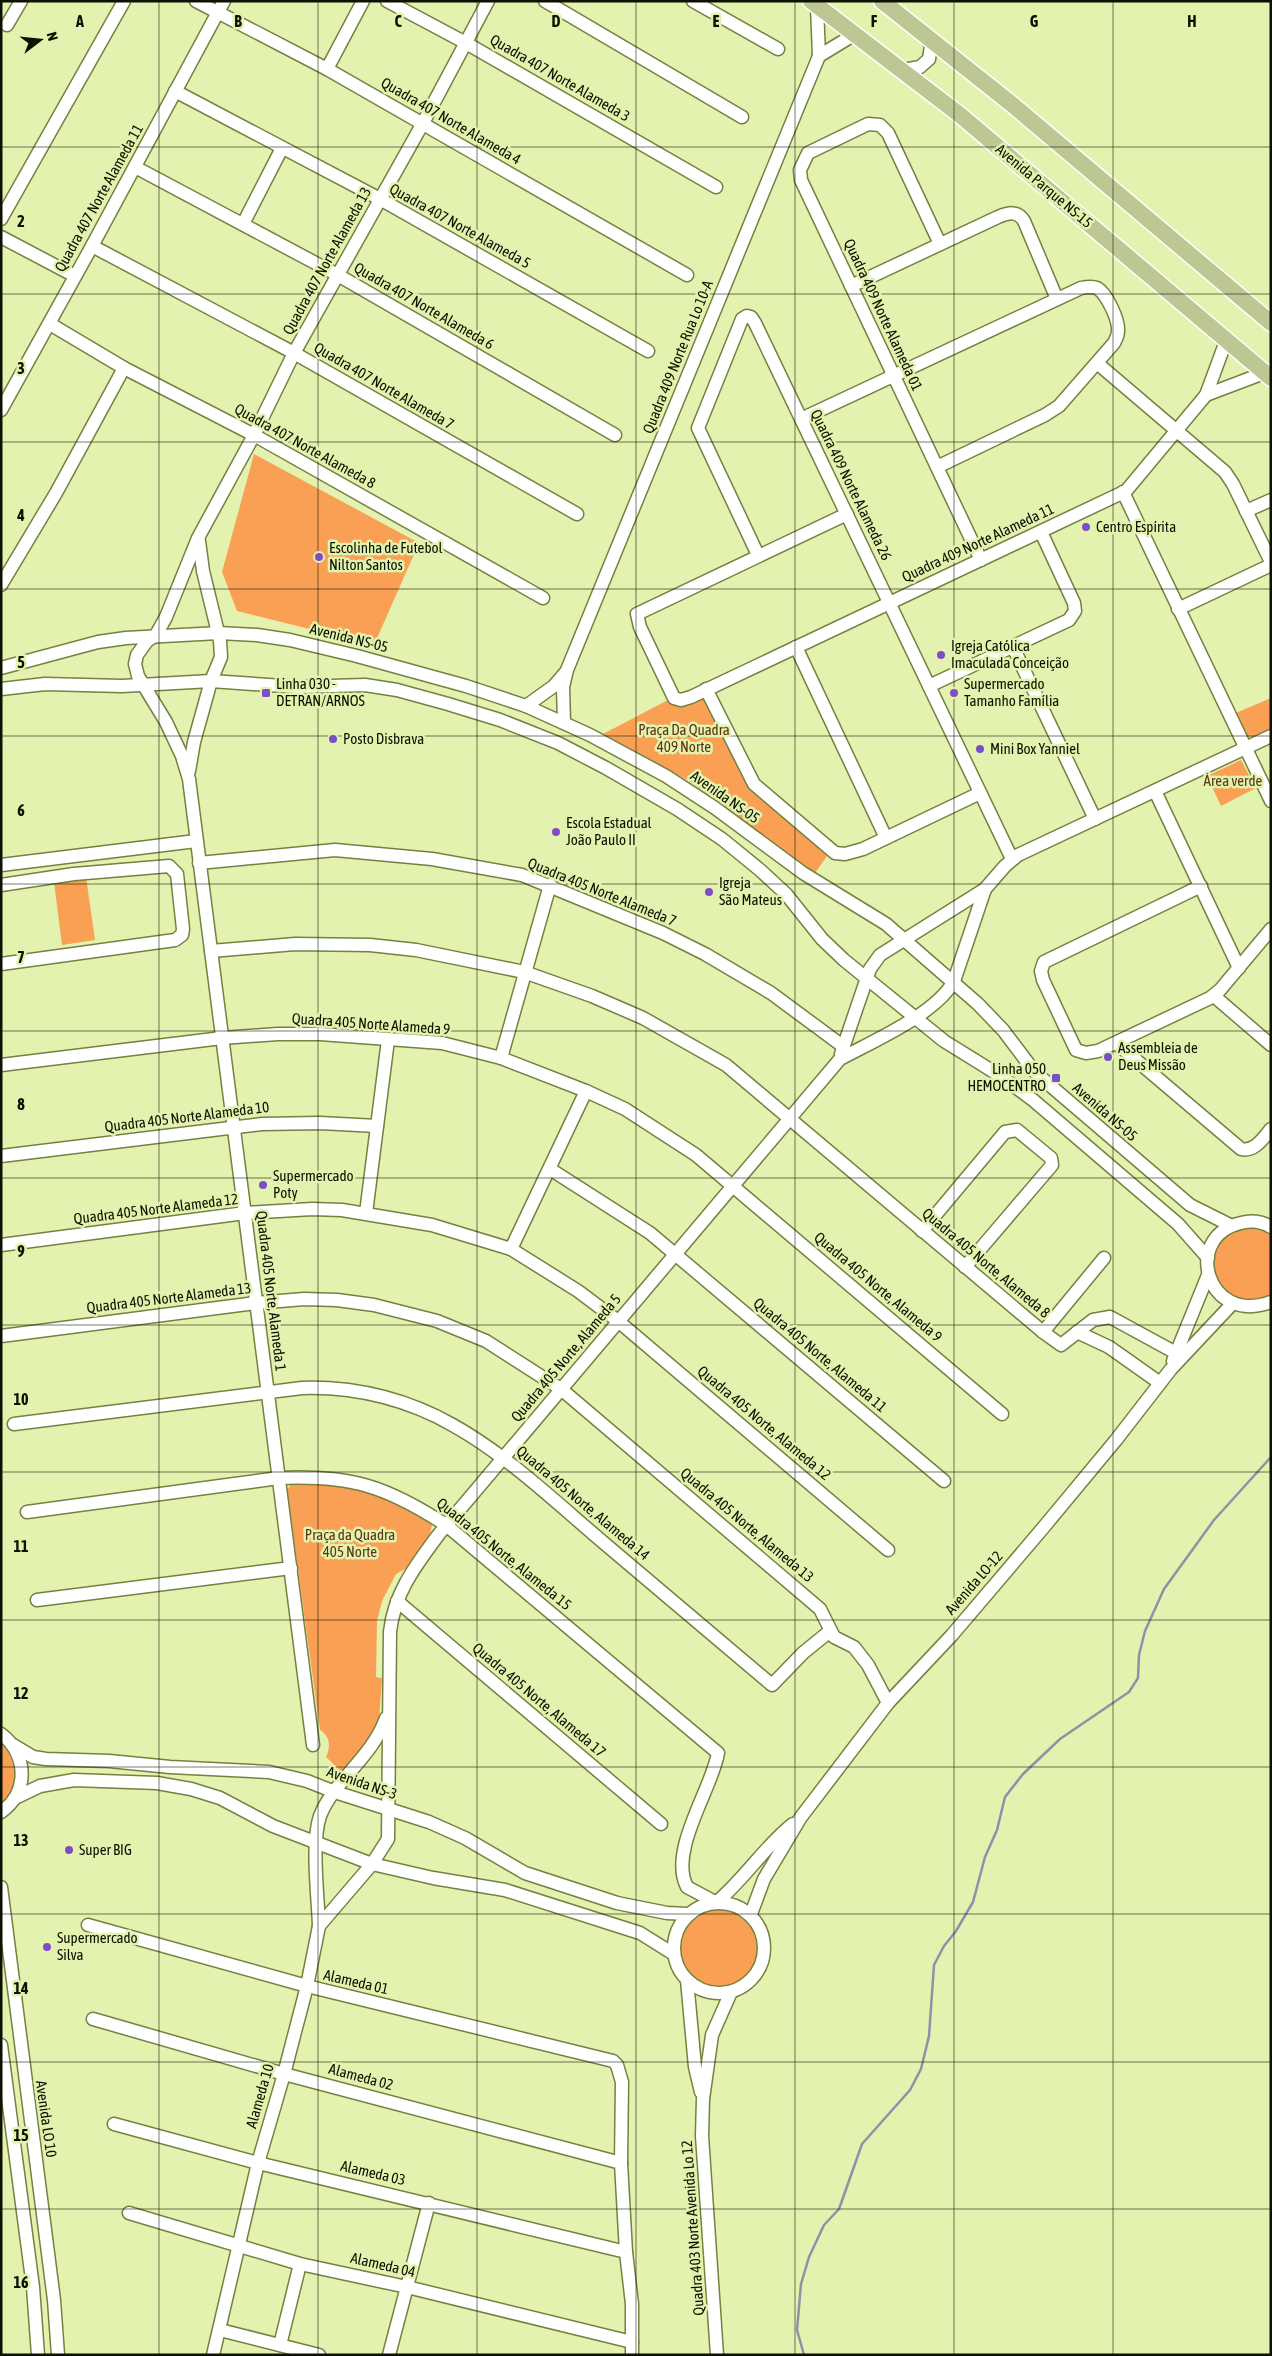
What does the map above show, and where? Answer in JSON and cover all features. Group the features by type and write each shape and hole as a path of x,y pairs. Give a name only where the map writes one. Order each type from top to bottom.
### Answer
{"main road":[{"path":"882,1 926,34 1014,106 1271,323"},
{"name":"Avenida Parque NS-15","path":"814,4 903,70 982,134 1268,376"}],"street":[{"path":"7,25 21,1"},
{"path":"1,219 124,1"},
{"name":"Quadra 407 Norte Alameda 4","path":"196,1 327,69 687,275"},
{"name":"Quadra 407 Norte Alameda 11","path":"1,410 50,324 224,1"},
{"path":"327,69 363,1"},
{"name":"Quadra 407 Norte Alameda 3","path":"387,1 466,43 716,187"},
{"name":"Quadra 407 Norte Alameda 13","path":"189,779 173,736 143,685 136,668 136,659 146,641 156,635 172,605 198,538 254,435 294,353 336,274 423,123 488,1"},
{"path":"545,1 742,117"},
{"path":"693,1 778,49"},
{"name":"Quadra 409 Norte Rua Lo 10-A","path":"564,723 563,687 567,670 819,56 814,4"},
{"path":"819,56 856,34"},
{"path":"903,70 920,67 929,59 931,46 926,34"},
{"name":"Quadra 407 Norte Alameda 5","path":"175,91 380,200 648,351"},
{"name":"Quadra 409 Norte Alameda 01","path":"940,244 888,134 878,124 868,124 811,150 800,170 801,180 981,560"},
{"path":"243,224 282,148"},
{"name":"Quadra 407 Norte Alameda 6","path":"135,167 336,274 615,435"},
{"path":"851,286 1004,215 1016,213 1024,221 1057,299"},
{"path":"1,237 75,276"},
{"name":"Quadra 407 Norte Alameda 7","path":"92,246 294,353 577,514"},
{"path":"801,419 1083,287 1094,287 1104,295 1118,330 1114,343 1055,409 936,467"},
{"name":"Quadra 409 Norte Alameda 26","path":"758,555 698,428 742,319 749,316 754,321 1012,859"},
{"name":"Quadra 407 Norte Alameda 8","path":"50,324 124,368 254,435 543,598"},
{"name":"Quadra 409 Norte Alameda 11","path":"758,555 637,614 640,627 670,694 678,700 684,700 1123,492 1137,480 1206,394 1226,341"},
{"path":"1097,363 1225,472 1271,564 1178,609"},
{"path":"1,585 56,493 124,368"},
{"path":"1206,394 1268,376"},
{"path":"1123,492 1271,801"},
{"path":"1246,511 1271,500"},
{"path":"758,555 847,514"},
{"path":"929,686 1069,620 1074,611 1074,604 1041,532"},
{"path":"189,779 192,750 211,681 221,657 218,633 201,562 198,538"},
{"name":"Avenida NS-05","path":"1,668 98,642 156,635 218,633 276,637 424,674 526,706 564,723 606,744 686,789 799,870 872,914 904,938 954,981 995,1021 1044,1081 1190,1205 1230,1225"},
{"path":"796,647 886,838"},
{"path":"1013,647 1095,819"},
{"name":"Quadra 409 Norte Rua Lo 10-A","path":"526,706 554,686 567,670"},
{"path":"1,689 45,684 143,685 211,681 297,687 352,685 382,687 422,696 500,720 558,743 649,792 722,839 774,882 830,948 914,1018 955,1049 1002,1077 1033,1100 1178,1224 1208,1258"},
{"path":"706,689 754,784 829,850 838,854 854,853 980,793"},
{"path":"842,1053 866,979 880,955 904,938 931,924 985,889 1012,859 1271,736"},
{"name":"Quadra 405 Norte, Alameda 1","path":"189,779 313,1745"},
{"path":"1155,791 1239,968"},
{"path":"1,865 196,841"},
{"name":"Quadra 405 Norte Alameda 7","path":"199,863 335,850 432,859 522,875 663,933 704,954 771,993 842,1053"},
{"path":"71,857 74,874"},
{"path":"1,885 74,874 169,866 177,874 183,930 182,935 175,940 1,964"},
{"path":"501,1058 550,885"},
{"path":"1200,886 1049,958 1042,968 1043,980 1076,1050 1085,1053 1097,1052 1214,996 1271,929"},
{"path":"842,1053 914,1018 941,998 954,981 985,889"},
{"name":"Quadra 405 Norte, Alameda 8","path":"210,950 295,944 370,945 416,950 524,972 592,996 644,1018 726,1065 1042,1332 1061,1345 1093,1320 1110,1317 1176,1352"},
{"path":"1214,996 1271,1044"},
{"name":"Quadra 405 Norte Alameda 9","path":"1,1065 222,1038 278,1034 320,1034 442,1043 501,1058 586,1090 625,1109 696,1155 733,1186"},
{"path":"366,1213 388,1040"},
{"path":"1116,1043 1238,1147 1247,1150 1254,1147 1271,1128"},
{"name":"Quadra 405 Norte, Alameda 5","path":"372,1864 388,1839 390,1810 390,1632 396,1601 413,1570 446,1525 676,1254 842,1053"},
{"path":"512,1249 586,1090"},
{"name":"Quadra 405 Norte Alameda 10","path":"1,1156 233,1127 288,1123 377,1126"},
{"path":"922,1231 1005,1132 1017,1130 1051,1158 1052,1165 966,1267"},
{"name":"Quadra 405 Norte, Alameda 11","path":"550,1169 615,1208 650,1232 944,1481"},
{"name":"Quadra 405 Norte, Alameda 9","path":"733,1186 1002,1414"},
{"name":"Quadra 405 Norte Alameda 12","path":"1,1245 245,1213 312,1209 366,1213 432,1225 512,1249 578,1291 618,1321"},
{"path":"1268,1222 1251,1221 1230,1225 1216,1238 1208,1258 1208,1275 1214,1287 1222,1296 1233,1303 1252,1306 1271,1302"},
{"path":"1042,1332 1104,1258"},
{"name":"Avenida LO-12","path":"1171,1369 1176,1352 1208,1275"},
{"name":"Quadra 405 Norte Alameda 13","path":"1,1336 256,1303 304,1299 337,1300 374,1304 424,1316 486,1341 562,1389"},
{"name":"Avenida LO-12","path":"751,1914 764,1878 801,1817 888,1703 952,1635 1116,1440 1171,1369 1233,1303"},
{"name":"Quadra 405 Norte, Alameda 12","path":"618,1321 888,1550"},
{"path":"1077,1332 1109,1347 1160,1383"},
{"name":"Quadra 405 Norte, Alameda 14","path":"14,1424 268,1392 322,1388 354,1391 391,1399 447,1421 504,1457 772,1685 803,1653 830,1630"},
{"name":"Quadra 405 Norte, Alameda 13","path":"562,1389 820,1609 834,1636 854,1647 868,1665 888,1703"},
{"name":"Quadra 405 Norte, Alameda 15","path":"27,1512 279,1478 329,1478 367,1485 403,1498 446,1525 718,1753 710,1778 691,1822 681,1872 687,1887 716,1902"},
{"path":"37,1600 291,1568"},
{"name":"Quadra 405 Norte, Alameda 17","path":"396,1601 661,1824"},
{"name":"Quadra 405 Norte, Alameda 5","path":"319,1926 316,1842 320,1816 335,1792 374,1744 381,1732 389,1708"},
{"name":"Avenida NS-3","path":"1,1734 13,1745 33,1756 46,1759 109,1761 170,1767 269,1772 307,1781 335,1792 429,1822 465,1838 526,1873 617,1903 667,1913 687,1914"},
{"name":"Avenida NS-3","path":"13,1745 20,1758 22,1772 21,1785 16,1798"},
{"path":"2,1815 16,1798 40,1786 57,1781 158,1783 208,1794 262,1822 372,1864 433,1878 505,1890 640,1933 672,1953 687,1980 700,1989 715,1993 731,1992 752,1980 759,1970 764,1956 762,1933 751,1914 730,1902 716,1902 687,1914 675,1932 672,1953"},
{"name":"Avenida LO-12","path":"716,1902 735,1886 764,1848 801,1817"},
{"name":"Alameda 10","path":"213,2355 258,2163 307,1986 319,1926 372,1864"},
{"name":"Avenida LO 10","path":"1,1887 54,2300 58,2355"},
{"name":"Alameda 01","path":"88,1925 307,1986 608,2059 617,2065 622,2082 621,2163"},
{"name":"Quadra 403 Norte Avenida Lo 12","path":"687,1980 695,2067 703,2099"},
{"name":"Quadra 403 Norte Avenida Lo 12","path":"717,2355 702,2136 703,2099 712,2036 731,1992"},
{"name":"Alameda 02","path":"93,2019 284,2074 621,2163"},
{"path":"1,2045 33,2287 38,2355"},
{"name":"Alameda 03","path":"114,2124 258,2163 626,2252"},
{"path":"621,2163 626,2252 632,2304 632,2348"},
{"path":"389,2355 429,2203"},
{"name":"Alameda 04","path":"129,2213 300,2264 407,2287 632,2348"},
{"path":"280,2345 300,2264"},
{"path":"220,2330 319,2355"}],"green space":[{"name":"Escolinha de Futebol Nilton Santos","path":"254,454 419,543 374,645 237,611 222,572"},
{"name":"Praça Da Quadra 409 Norte","path":"701,698 705,700 749,787 827,856 815,873 689,781 603,734 668,700"},
{"name":"Área verde","path":"1271,698 1271,730 1255,738 1247,736 1236,713"},
{"name":"Área verde","path":"1241,760 1256,788 1221,806 1207,776"},
{"path":"86,877 95,940 62,945 54,882"},
{"path":"1250,1225 1271,1231 1271,1296 1250,1303 1227,1295 1213,1275 1213,1251 1227,1232"},
{"name":"Praça da Quadra 405 Norte","path":"293,1483 341,1484 390,1499 432,1525 430,1534 407,1568 396,1574 382,1601 377,1621 376,1677 382,1678 379,1720 369,1740 342,1772 326,1757 329,1742 326,1735 320,1730 287,1489"},
{"path":"1,1742 12,1757 15,1773 12,1789 1,1804"},
{"path":"719,1907 735,1910 748,1919 757,1932 760,1948 757,1964 748,1977 735,1986 719,1989 703,1986 690,1977 681,1964 678,1948 681,1932 690,1919 703,1910"}],"waterway":[{"path":"804,2355 797,2330 801,2284 809,2257 824,2225 839,2209 862,2144 910,2090 921,2069 929,2036 934,1965 973,1902 985,1857 997,1830 1005,1797 1023,1774 1060,1739 1129,1692 1138,1678 1139,1655 1145,1631 1164,1589 1214,1520 1271,1457"}],"place":[{"name":"Centro Espírita","path":"1086,527"},
{"name":"Escolinha de Futebol Nilton Santos","path":"319,557"},
{"name":"Igreja Católica Imaculada Conceição","path":"941,655"},
{"name":"Linha 030 - DETRAN/ARNOS","path":"266,693"},
{"name":"Supermercado Tamanho Família","path":"954,693"},
{"name":"Posto Disbrava","path":"333,739"},
{"name":"Mini Box Yanniel","path":"980,749"},
{"name":"Escola Estadual João Paulo II","path":"556,832"},
{"name":"Igreja São Mateus","path":"709,892"},
{"name":"Assembleia de Deus Missão","path":"1108,1057"},
{"name":"Linha 050 HEMOCENTRO","path":"1056,1078"},
{"name":"Supermercado Poty","path":"263,1185"},
{"name":"Super BIG","path":"69,1850"},
{"name":"Supermercado Silva","path":"47,1947"}]}
